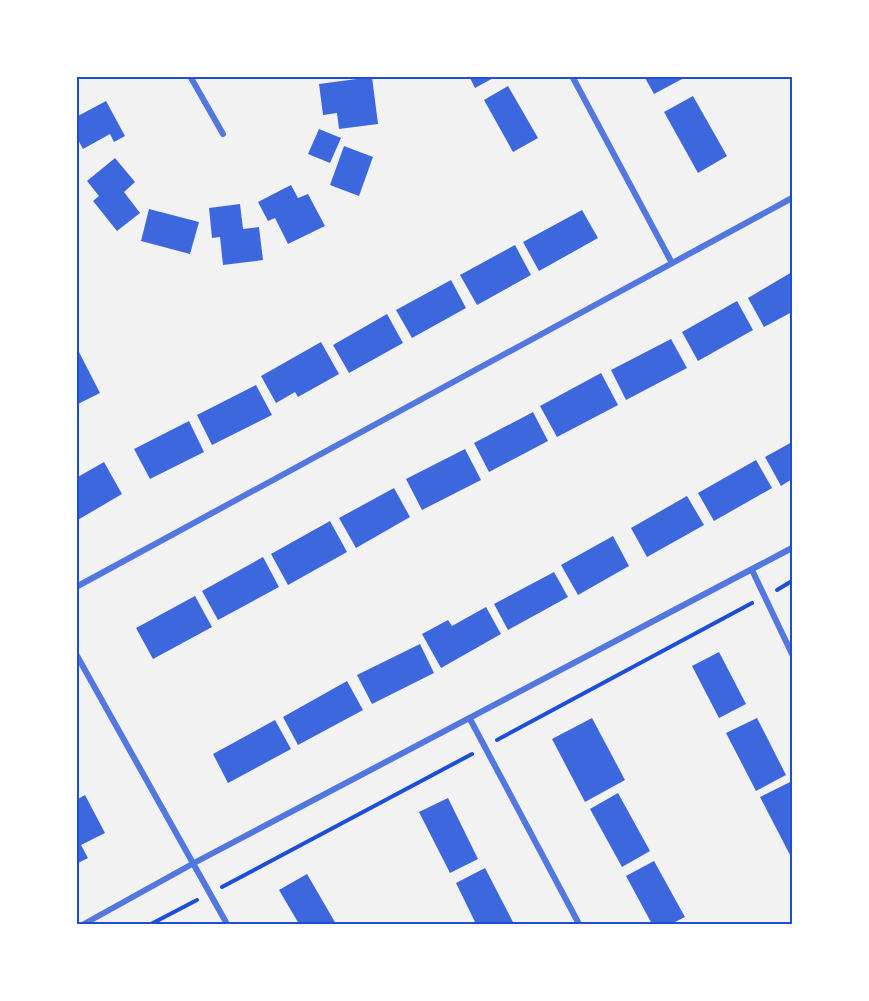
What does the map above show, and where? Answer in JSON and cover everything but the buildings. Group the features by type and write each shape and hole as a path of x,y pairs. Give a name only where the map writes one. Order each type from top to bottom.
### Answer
{"street":[{"path":"190,76 223,134"},
{"path":"573,76 672,263"},
{"path":"76,586 792,198"},
{"path":"84,924 194,863 792,548"},
{"path":"752,570 792,654"},
{"path":"76,654 227,924"},
{"path":"470,719 579,924"}]}
